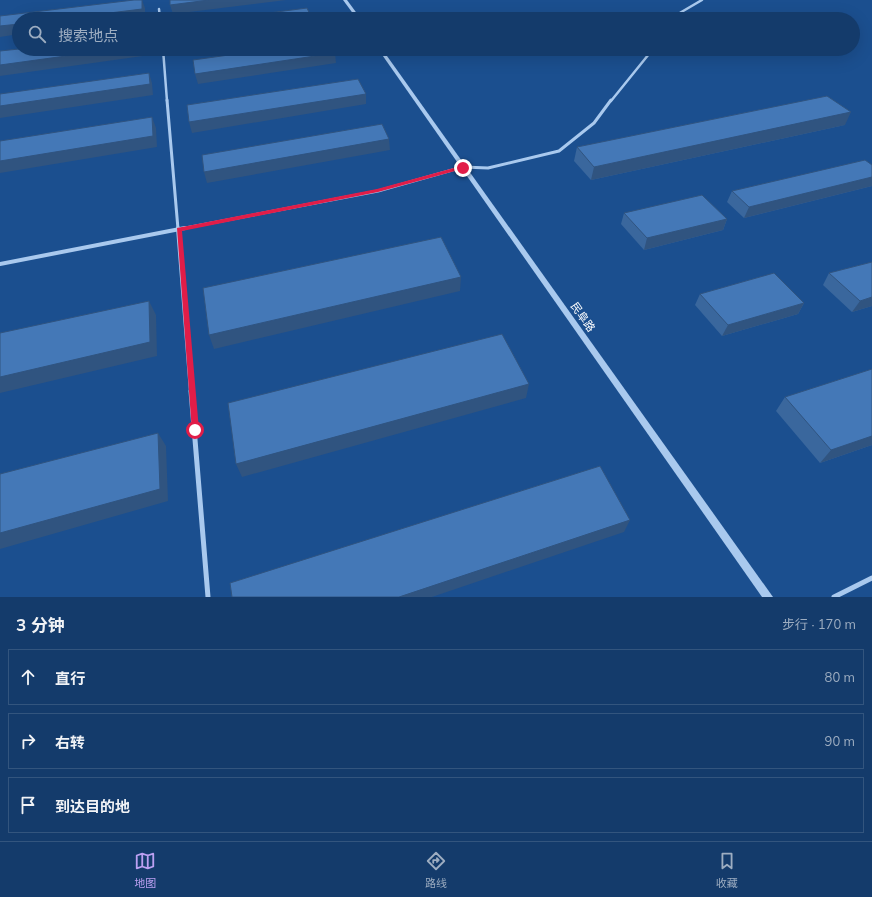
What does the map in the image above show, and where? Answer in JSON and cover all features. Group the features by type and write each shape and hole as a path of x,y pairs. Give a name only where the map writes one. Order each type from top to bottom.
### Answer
{"street":[{"path":"346,0 354,12"},
{"path":"681,12 702,0"},
{"path":"164,56 208,597"},
{"name":"民阜路","path":"385,56 768,597"},
{"path":"0,264 378,191 463,168 488,168 559,151 594,123 648,56"},
{"path":"834,597 872,578"}],"building":[{"path":"142,0 142,9 118,12 34,12"},
{"path":"170,0 209,0 170,5"},
{"path":"307,8 309,12 276,12"},
{"path":"12,15 12,25 0,26 0,16"},
{"path":"12,50 12,56 66,56 0,65 0,51"},
{"path":"222,56 315,56 195,74 193,60"},
{"path":"149,73 150,84 0,106 0,94"},
{"path":"358,79 366,94 189,122 187,105"},
{"path":"827,96 851,112 594,167 577,147"},
{"path":"152,117 153,136 0,161 0,141"},
{"path":"382,124 389,139 204,172 202,155"},
{"path":"865,160 872,165 872,177 749,207 732,191"},
{"path":"702,195 727,219 647,238 624,213"},
{"path":"441,237 461,277 209,335 203,288"},
{"path":"872,262 872,297 860,301 829,273"},
{"path":"774,273 804,303 728,325 700,294"},
{"path":"149,301 150,342 0,377 0,333"},
{"path":"502,334 529,384 236,464 228,403"},
{"path":"872,369 872,436 831,450 785,397"},
{"path":"158,433 160,489 0,533 0,474"},
{"path":"600,466 630,520 399,597 232,597 230,583"}],"route":[{"path":"195,430 179,229 378,191 463,168"}]}
